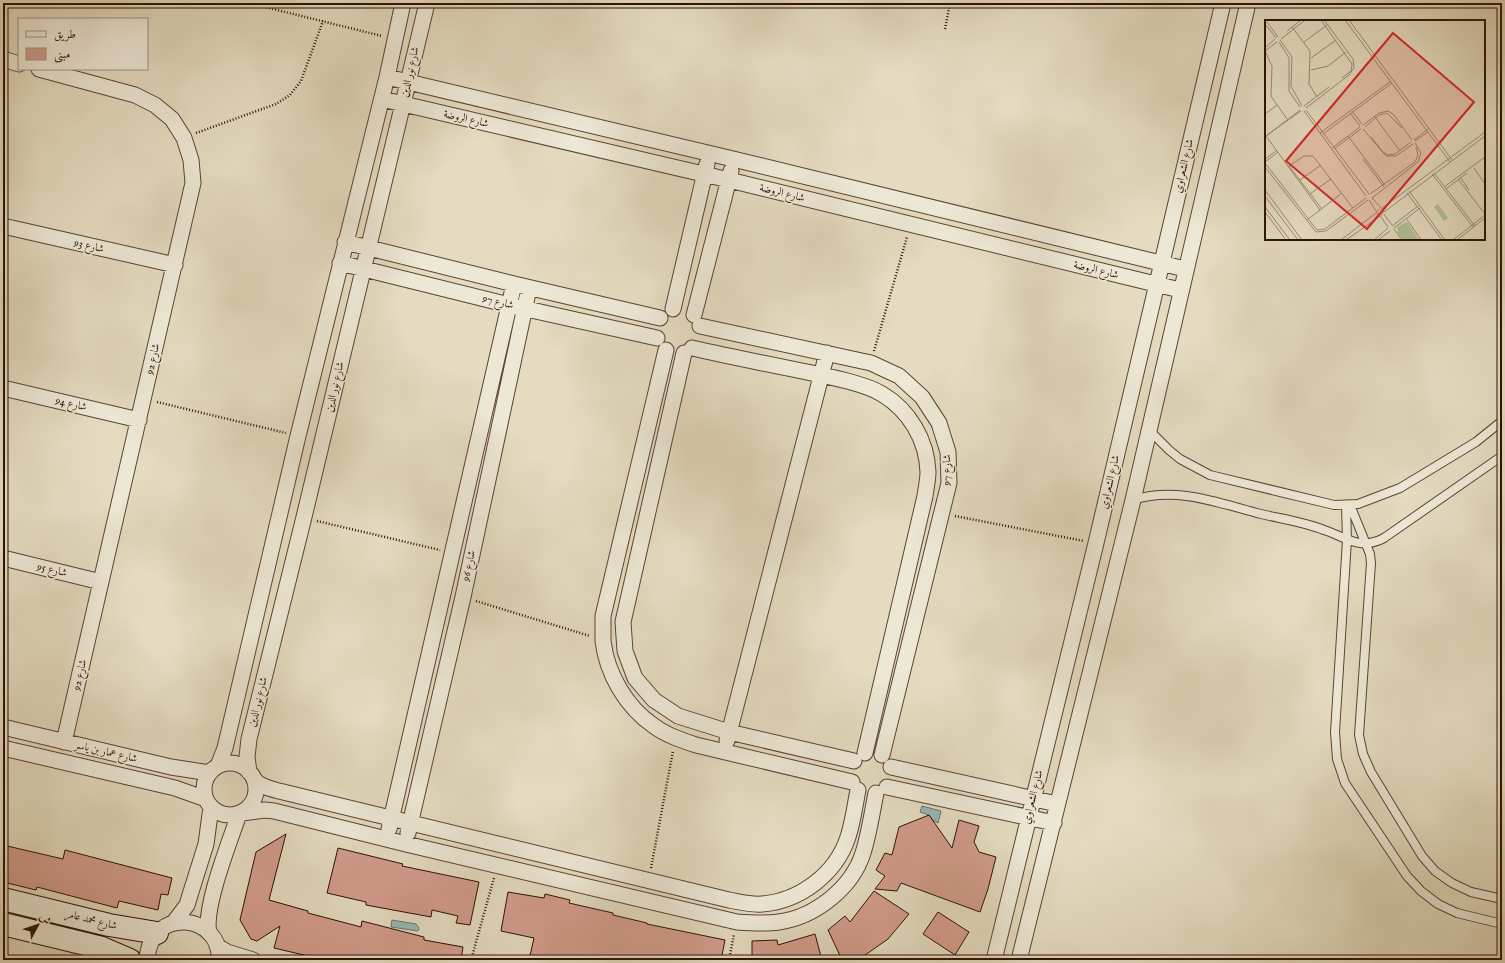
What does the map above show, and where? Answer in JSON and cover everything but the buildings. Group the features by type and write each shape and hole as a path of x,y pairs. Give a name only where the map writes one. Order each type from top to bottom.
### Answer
{"street":[{"name":"شارع نور الدين","path":"214,769 225,748 298,436 345,242 382,99 403,3"},
{"name":"شارع نور الدين","path":"251,774 247,757 249,739 304,517 427,3"},
{"name":"شارع الشعراوي","path":"994,960 1096,543 1223,3"},
{"path":"1020,960 1133,500 1180,290 1248,3"},
{"path":"3,59 18,64"},
{"name":"شارع 92","path":"43,70 135,95 155,105 172,119 184,138 192,160 193,183 64,742"},
{"name":"شارع الروضة","path":"387,77 734,159 1186,269"},
{"name":"شارع الروضة","path":"382,99 704,174 1180,290"},
{"path":"673,309 709,154"},
{"path":"734,159 697,321 699,338 688,350 623,622 625,651 635,678 654,700 678,716 729,732 860,757 877,753 887,761 1058,804"},
{"name":"شارع 93","path":"3,226 175,265"},
{"name":"شارع 97","path":"345,242 529,288 660,318"},
{"name":"شارع 97","path":"340,263 509,305 657,338"},
{"name":"شارع 96","path":"387,839 514,284"},
{"name":"شارع 96","path":"406,844 463,597 529,288"},
{"path":"688,350 675,353 666,350 662,347 657,338 656,327 660,318 668,311 673,309 684,310 697,321"},
{"name":"شارع 97","path":"697,321 871,363 899,376 905,381 922,396 939,423 948,452 949,483 941,513 887,761"},
{"path":"666,350 603,616 604,641 609,666 619,689 635,709 654,726 676,738 855,786 867,794 882,790 1054,823"},
{"name":"شارع 97","path":"688,350 822,376 859,385 881,393 900,408 915,426 924,449 928,472 923,504 860,757"},
{"path":"724,752 827,353"},
{"name":"شارع 94","path":"3,388 139,420"},
{"name":"شارع 95","path":"3,558 101,582"},
{"name":"شارع عمار بن ياسر","path":"3,727 171,767 214,769"},
{"name":"شارع عمار بن ياسر","path":"3,748 175,788 209,803"},
{"path":"147,960 151,941 187,905 206,844 209,803 204,785 214,769 233,763 244,768 251,774 254,781 275,790 392,820 745,903 767,903 778,902 808,889 822,878 833,866 842,852 849,837 855,786 850,771 860,757"},
{"path":"209,803 220,813 226,815 265,810 274,811 497,866 737,922 759,924 781,922 802,916 822,905 839,891 853,874 863,854 882,790 890,781 892,774 887,761"},
{"path":"215,946 208,927 210,903 240,813 247,809 255,797 256,790 251,774"},
{"name":"شارع محمد عامر","path":"3,899 109,925 165,928"},
{"path":"165,928 192,923 200,926 215,946 227,952 254,960"},
{"path":"3,924 102,948 130,960"}],"lane":[{"path":"1149,430 1180,459 1210,475 1334,505 1348,505 1365,502 1409,483 1476,442 1502,421"},
{"path":"1133,500 1157,494 1187,495 1323,529 1347,540 1365,544 1378,542 1502,456"},
{"path":"1348,505 1335,732 1337,759 1345,783 1407,876 1421,891 1438,904 1457,913 1502,924"},
{"path":"1348,505 1370,554 1371,563 1359,735 1363,754 1371,772 1422,856 1436,871 1452,883 1471,892 1502,899"}],"path":[{"path":"249,3 395,39"},
{"path":"944,29 950,3"},
{"path":"184,138 276,104 290,95 301,81 323,21"},
{"path":"871,363 911,224"},
{"path":"144,399 298,436"},
{"path":"941,513 1096,543"},
{"path":"304,517 452,553"},
{"path":"463,597 604,641"},
{"path":"649,880 676,738"},
{"path":"471,960 497,866"},
{"path":"729,960 737,922"}],"water":[{"path":"922,806 941,811 938,823 929,815 920,812"},
{"path":"392,920 416,924 419,928 418,931 391,927"}]}
